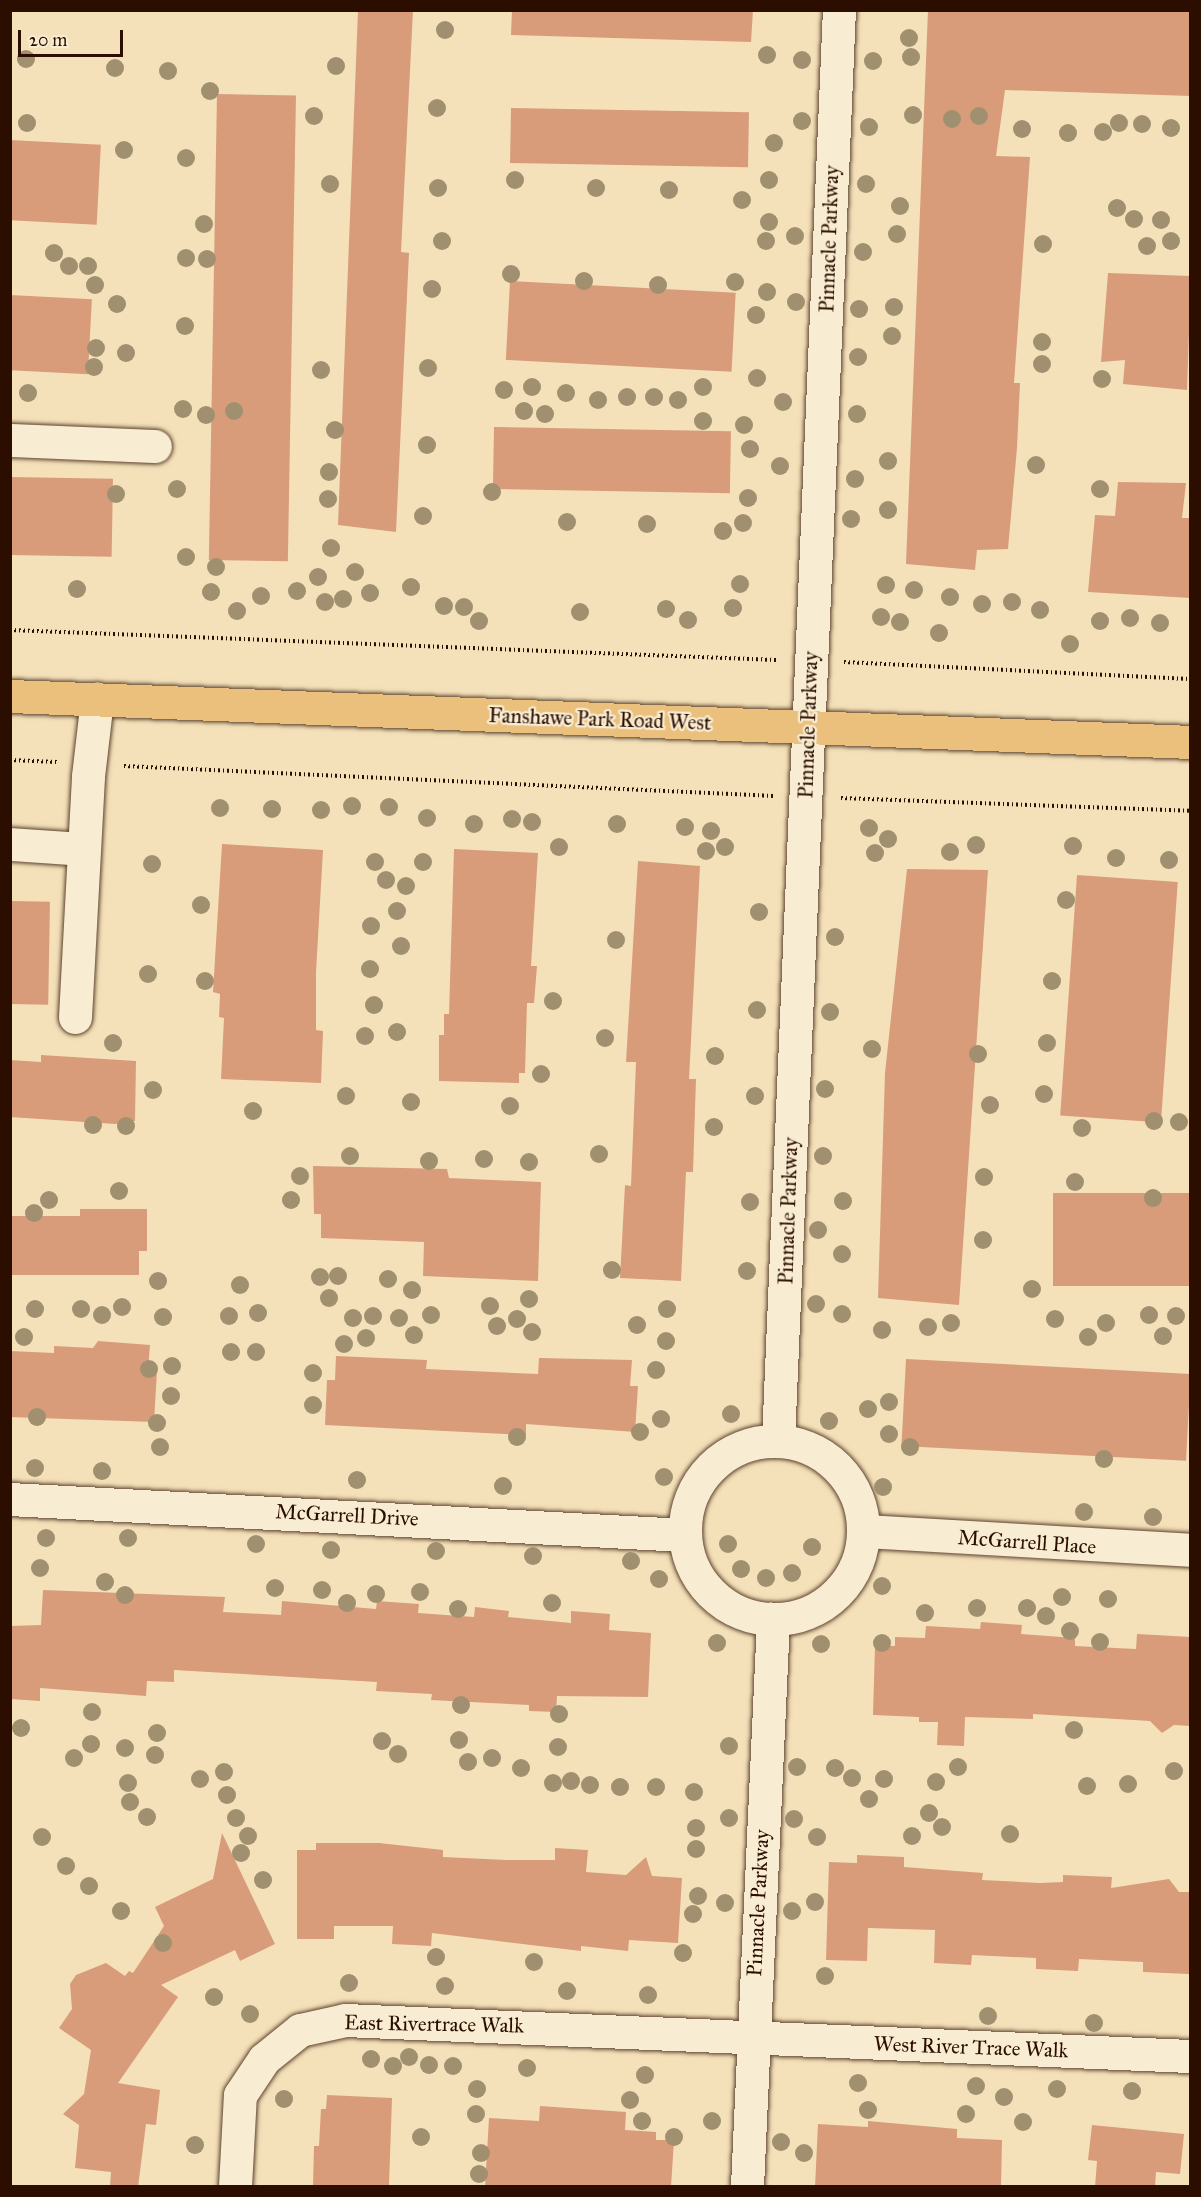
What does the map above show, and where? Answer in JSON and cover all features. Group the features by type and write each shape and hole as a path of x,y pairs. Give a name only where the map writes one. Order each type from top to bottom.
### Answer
{"main road":[{"name":"Fanshawe Park Road West","path":"10,696 1191,742"}],"street":[{"name":"Pinnacle Parkway","path":"778,1440 839,10"},
{"path":"10,440 155,446"},
{"path":"75,1017 84,849 97,699"},
{"path":"10,844 84,849"},
{"path":"778,1440 818,1452 842,1471 859,1500 864,1531 853,1573 833,1597 803,1614 773,1619 735,1611 715,1597 695,1573 684,1535 695,1486 714,1462 754,1442 778,1440"},
{"name":"McGarrell Drive","path":"10,1499 684,1535"},
{"name":"McGarrell Place","path":"864,1531 1191,1550"},
{"name":"Pinnacle Parkway","path":"747,2187 751,2038 773,1619"},
{"name":"East Rivertrace Walk","path":"235,2187 240,2095 264,2059 300,2030 345,2020 417,2020 751,2038"},
{"name":"West River Trace Walk","path":"751,2038 1191,2056"}],"path":[{"path":"10,630 735,659"},
{"path":"886,665 1191,679"},
{"path":"10,760 57,762"},
{"path":"125,766 752,795"},
{"path":"861,798 1191,811"}],"building":[{"path":"358,10 413,10 401,252 409,253 396,532 338,525"},
{"path":"512,10 753,10 751,42 511,35"},
{"path":"928,10 1191,10 1191,96 1005,90 996,156 1030,157 1014,383 1020,383 1017,448 1008,549 977,550 975,570 906,564"},
{"path":"217,94 296,95 288,561 209,560"},
{"path":"511,108 749,112 748,167 510,163"},
{"path":"10,140 101,145 97,225 10,220"},
{"path":"1108,273 1191,276 1187,390 1123,384 1125,360 1101,362"},
{"path":"510,281 736,293 732,372 506,360"},
{"path":"10,295 92,299 88,374 10,370"},
{"path":"494,427 731,431 730,493 493,489"},
{"path":"10,477 113,479 112,557 10,555"},
{"path":"1118,482 1186,483 1182,518 1191,518 1191,598 1088,592 1095,515 1115,516"},
{"path":"222,844 323,850 316,972 316,1030 323,1031 321,1083 221,1079 224,1018 219,1017 220,994 213,992"},
{"path":"454,849 538,853 531,966 537,966 534,1003 527,1003 525,1073 519,1073 519,1083 439,1081 439,1035 444,1035 444,1014 449,1014"},
{"path":"638,861 700,866 689,1079 696,1079 693,1172 686,1172 681,1281 620,1278 625,1185 631,1186 636,1062 626,1062"},
{"path":"907,869 988,870 959,1305 878,1298 885,1073"},
{"path":"1077,875 1178,882 1161,1122 1060,1115"},
{"path":"10,901 50,902 48,1005 10,1004"},
{"path":"41,1055 136,1061 135,1121 115,1124 10,1117 10,1060 41,1062"},
{"path":"313,1166 447,1169 449,1178 541,1182 538,1281 423,1276 424,1242 321,1238 321,1214 314,1214"},
{"path":"1053,1193 1190,1193 1190,1286 1053,1286"},
{"path":"80,1209 147,1209 147,1251 139,1251 139,1275 10,1275 10,1216 80,1216"},
{"path":"98,1341 150,1345 148,1370 157,1371 154,1422 10,1417 10,1351 54,1353 54,1346 93,1348"},
{"path":"336,1356 427,1360 426,1369 538,1374 539,1358 632,1360 630,1386 638,1386 635,1432 526,1424 526,1435 325,1425 327,1380 335,1380"},
{"path":"906,1359 1190,1374 1186,1461 901,1446"},
{"path":"43,1590 225,1597 223,1612 281,1615 282,1601 376,1609 377,1601 419,1604 418,1613 474,1617 475,1607 509,1611 508,1617 571,1623 571,1611 610,1614 609,1630 651,1633 648,1697 557,1696 556,1712 529,1711 529,1705 431,1700 432,1694 376,1691 377,1682 174,1670 174,1682 147,1681 146,1696 40,1688 40,1701 10,1699 10,1626 41,1625"},
{"path":"981,1622 1022,1625 1021,1634 1075,1638 1075,1646 1136,1649 1137,1634 1191,1637 1191,1726 1174,1725 1162,1733 1150,1721 1033,1714 1033,1719 965,1717 964,1746 937,1745 938,1722 919,1722 919,1717 873,1715 875,1646 895,1646 895,1637 925,1638 926,1626 980,1629"},
{"path":"222,1833 275,1944 240,1961 235,1950 161,1985 178,1997 118,2083 160,2090 156,2125 146,2124 138,2187 110,2187 111,2172 75,2168 79,2125 63,2114 84,2094 91,2050 59,2028 72,2009 70,1984 76,1975 106,1963 125,1976 129,1971 133,1973 164,1926 155,1907 213,1879"},
{"path":"316,1843 379,1843 443,1850 443,1857 507,1860 555,1860 555,1848 588,1850 586,1872 626,1875 646,1857 652,1876 682,1878 678,1943 629,1940 628,1951 581,1946 581,1951 432,1933 431,1946 392,1944 393,1926 334,1926 334,1939 297,1939 297,1850 316,1850"},
{"path":"857,1855 904,1857 904,1867 983,1873 982,1880 1040,1883 1063,1882 1063,1875 1112,1877 1111,1888 1169,1879 1179,1892 1191,1892 1189,1974 1143,1972 1143,1962 1079,1959 1078,1971 1036,1969 1036,1958 972,1955 971,1965 934,1963 935,1930 868,1928 867,1961 826,1960 829,1862 857,1863"},
{"path":"327,2095 392,2098 389,2185 313,2186 314,2146 319,2146 321,2109 326,2109"},
{"path":"540,2106 626,2112 625,2130 656,2132 656,2140 674,2140 671,2187 485,2187 489,2118 539,2121"},
{"path":"868,2121 957,2129 957,2138 1002,2140 1001,2187 815,2187 818,2124 868,2127"},
{"path":"1092,2125 1184,2134 1180,2174 1156,2172 1155,2187 1095,2187 1097,2161 1088,2160"}]}
